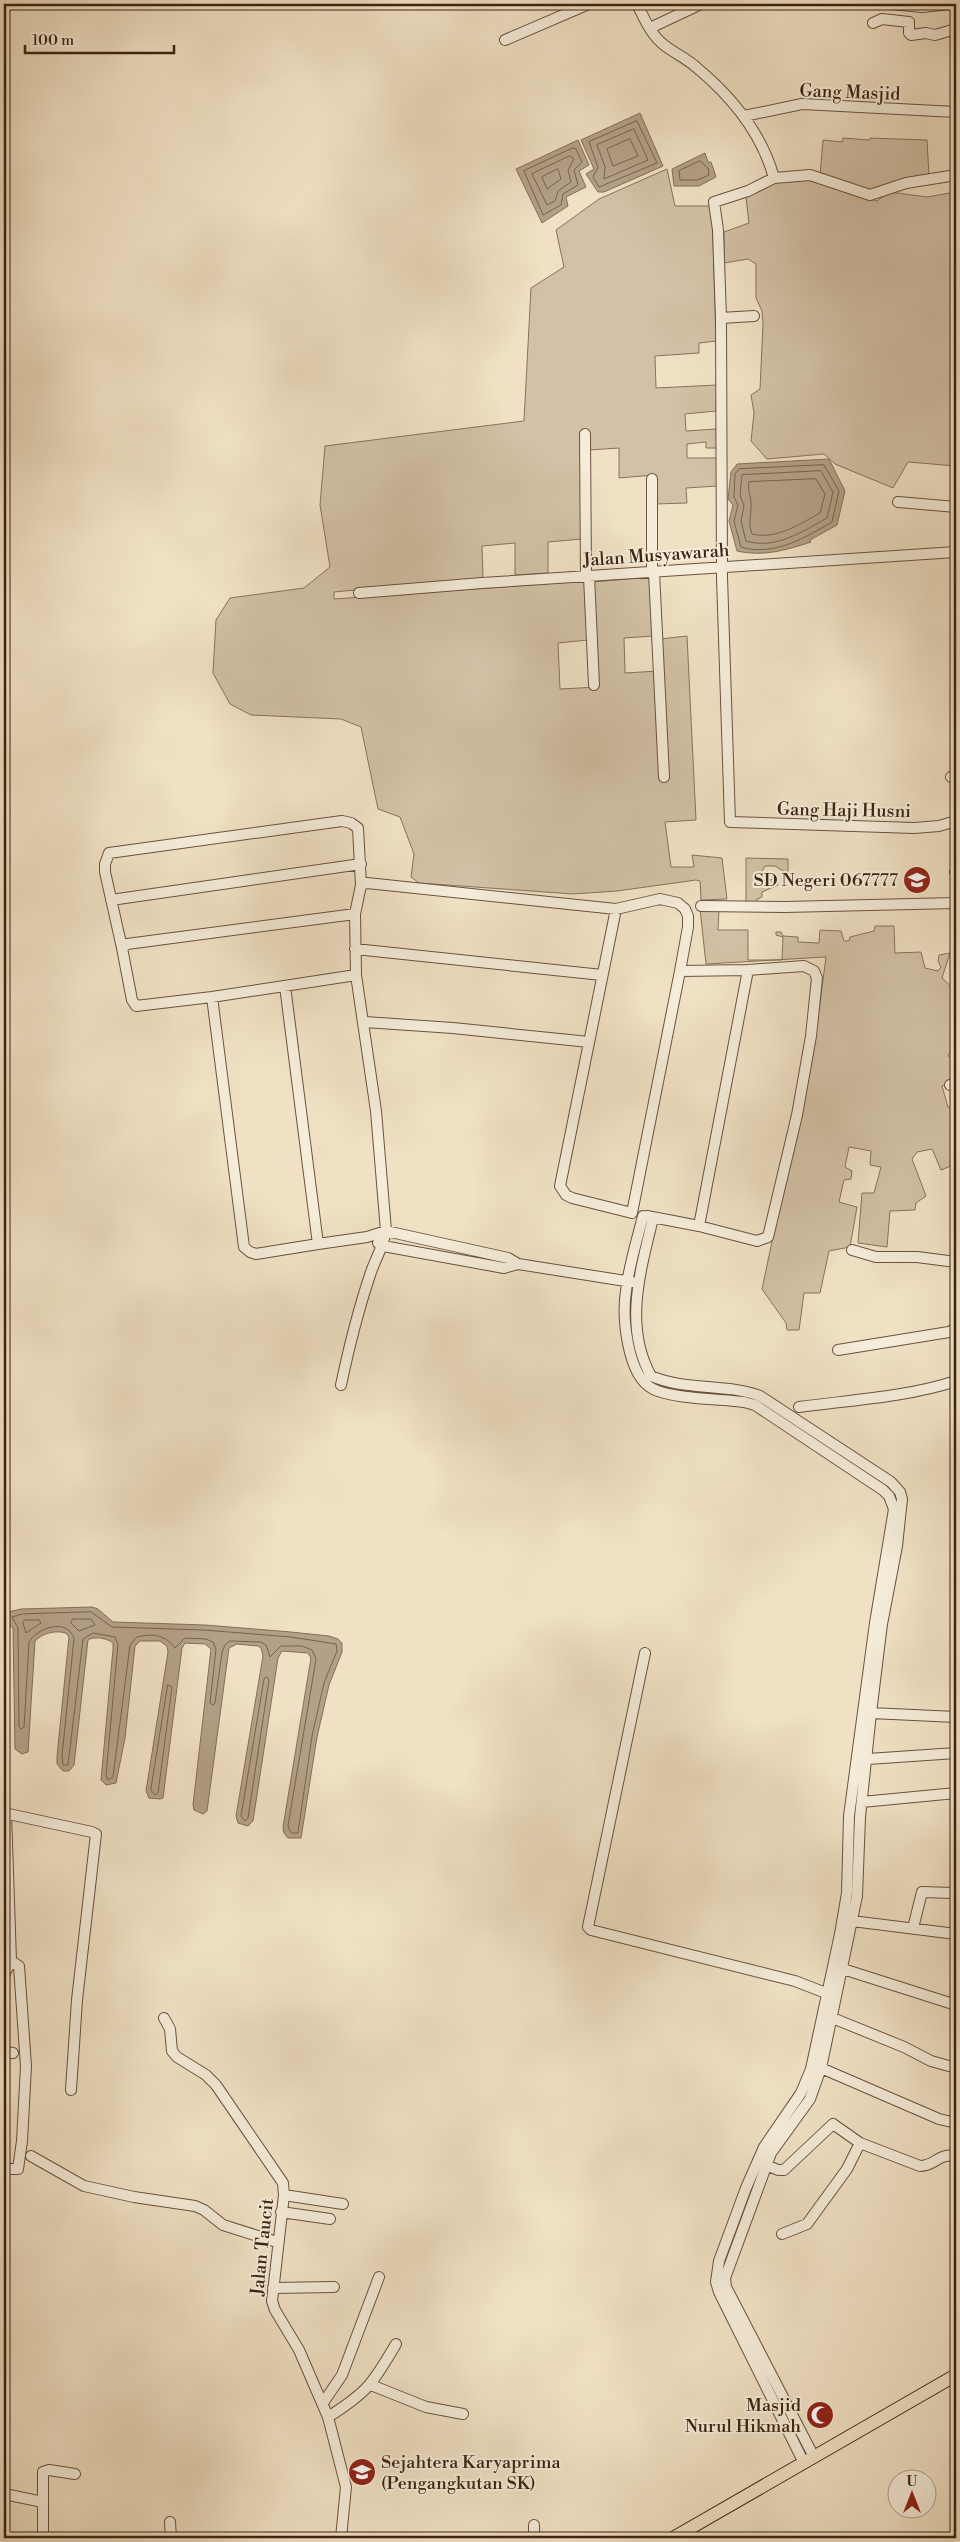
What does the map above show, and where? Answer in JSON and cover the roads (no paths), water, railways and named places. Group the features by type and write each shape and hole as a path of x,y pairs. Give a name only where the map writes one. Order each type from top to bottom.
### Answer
{"main road":[{"path":"673,2538 956,2375"}],"street":[{"path":"505,40 588,4"},
{"path":"637,4 650,28 662,44 694,65 712,81 744,116 770,164 774,178"},
{"path":"650,28 701,4"},
{"path":"892,4 922,7 951,4"},
{"path":"873,24 882,19 909,22 909,33 912,35 926,33 935,35 956,29"},
{"name":"Gang Masjid","path":"744,116 802,104 956,112"},
{"path":"723,567 721,318 718,230 714,202 748,191 774,178 810,175 870,195 906,182 956,175"},
{"path":"721,318 754,316"},
{"path":"585,434 587,576 594,686"},
{"path":"652,478 653,572 664,776"},
{"path":"898,502 956,507"},
{"name":"Jalan Musyawarah","path":"358,593 956,552"},
{"name":"Gang Haji Husni","path":"723,567 730,822 914,828 939,826 956,821"},
{"path":"341,1384 364,1293 373,1266 383,1246 386,1231 376,1111 365,1022 356,975 355,914 361,885 358,828 351,823 342,821 109,853 105,864 105,872 135,1005 212,997 356,975"},
{"path":"111,900 361,864"},
{"path":"361,885 368,883 616,909 652,899 669,901 684,909 688,916 688,927 632,1213"},
{"path":"701,906 785,907 956,903"},
{"path":"616,909 561,1177 561,1190 572,1198 757,1241 768,1237 798,1115 811,1036 817,978 814,971 804,966 748,970 680,971"},
{"path":"122,948 127,944 355,914"},
{"path":"355,949 602,975"},
{"path":"699,1226 748,970"},
{"path":"286,986 318,1244"},
{"path":"212,997 244,1247 250,1252 256,1254 367,1237 386,1231 508,1258 518,1264 633,1282"},
{"path":"365,1022 454,1028 589,1042"},
{"path":"648,1217 633,1282 642,1382 662,1393 744,1402 755,1405 890,1496 894,1509 874,1663 849,1816 847,1893 821,2068 810,2099 767,2150 766,2165 726,2274 721,2282"},
{"path":"408,1251 410,1236"},
{"path":"367,1237 383,1246 408,1251 504,1268 518,1264"},
{"path":"852,1250 876,1257 917,1257 956,1262"},
{"path":"838,1350 949,1332 956,1328"},
{"path":"641,1368 651,1376 662,1381 760,1396 891,1482 900,1492 902,1499 898,1536 882,1602"},
{"path":"800,1407 941,1386 956,1381"},
{"path":"755,1405 760,1396"},
{"path":"645,1653 588,1927 600,1932 794,1981 831,1995"},
{"path":"809,2460 736,2327 721,2282 719,2261 746,2188 807,2083 831,1995 843,1969 860,1870 860,1817 868,1759 874,1663"},
{"path":"871,1713 956,1717"},
{"path":"868,1759 956,1753"},
{"path":"862,1802 956,1793"},
{"path":"4,1975 11,1961 5,1860 5,1813 96,1834 77,2000 71,2090"},
{"path":"849,1816 860,1817"},
{"path":"913,1928 922,1892 953,1893 956,1888"},
{"path":"852,1921 956,1934"},
{"path":"4,2169 18,2169 22,2141 26,2066 18,1966 11,1961"},
{"path":"843,1969 956,2005"},
{"path":"830,2017 904,2047 932,2061 956,2068"},
{"name":"Jalan Taucit","path":"164,2018 170,2029 172,2051 177,2057 206,2075 216,2085 282,2181 284,2195 277,2242 272,2301 274,2310 298,2350 328,2417 346,2487 341,2538"},
{"path":"821,2068 939,2119 956,2123"},
{"path":"766,2165 778,2170 784,2170 833,2124 860,2143 920,2166 925,2166 940,2156 956,2156"},
{"path":"782,2234 807,2224 847,2169 860,2143"},
{"path":"31,2156 84,2186 134,2197 195,2206 204,2210 223,2225 277,2242"},
{"path":"284,2195 344,2204"},
{"path":"281,2212 330,2219"},
{"path":"323,2403 342,2375 379,2276"},
{"path":"272,2288 334,2287"},
{"path":"328,2417 357,2399 371,2385 396,2344"},
{"path":"371,2385 426,2407 463,2414"},
{"path":"43,2538 43,2472 49,2470 75,2474"},
{"path":"4,2494 43,2502"},
{"path":"170,2522 171,2538"},
{"path":"534,2525 534,2538"}],"water":[{"path":"640,113 663,166 604,192 598,192 586,174 594,169 581,140"},
{"path":"578,140 589,165 579,171 586,187 566,197 568,206 542,223 516,169"},
{"path":"705,153 708,162 711,162 716,177 699,186 674,186 672,169"},
{"path":"829,459 845,491 837,525 810,540 811,542 793,548 766,553 737,551 729,521 733,505 728,499 731,472 737,464"},
{"path":"92,1607 98,1609 113,1622 205,1625 291,1632 329,1636 338,1639 342,1643 342,1652 329,1685 317,1737 301,1838 288,1838 284,1833 283,1827 311,1658 308,1653 282,1651 278,1658 253,1821 248,1826 238,1823 236,1816 263,1656 261,1648 258,1646 237,1644 229,1648 207,1811 203,1814 194,1810 193,1805 211,1649 205,1644 185,1643 182,1648 163,1798 149,1798 146,1791 168,1652 167,1646 160,1641 140,1641 135,1646 125,1738 116,1783 106,1785 101,1780 113,1649 113,1643 107,1640 97,1638 88,1640 74,1765 69,1771 63,1771 57,1764 69,1637 66,1633 49,1633 35,1641 28,1752 22,1754 15,1749 13,1628 8,1624 4,1624 4,1613 21,1609"}],"place":[{"name":"SD Negeri 067777","path":"917,880"},
{"name":"Masjid Nurul Hikmah","path":"820,2415"},
{"name":"Sejahtera Karyaprima (Pengangkutan SK)","path":"362,2472"}]}
